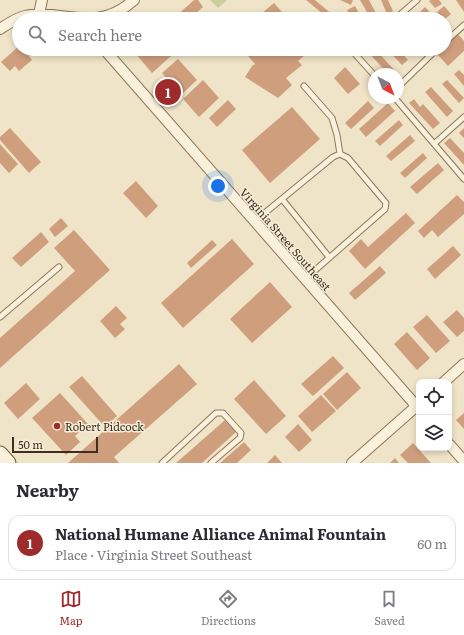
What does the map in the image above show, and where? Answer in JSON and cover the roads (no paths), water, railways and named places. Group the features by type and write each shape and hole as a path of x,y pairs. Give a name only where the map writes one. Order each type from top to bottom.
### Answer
{"street":[{"path":"39,12 42,0"},
{"path":"118,12 134,0"},
{"path":"0,29 12,22"},
{"name":"Virginia Street Southeast","path":"110,56 416,404"},
{"path":"447,379 464,364"},
{"path":"352,463 416,408"},
{"path":"452,447 464,461"}],"lane":[{"path":"403,12 417,0"},
{"path":"452,36 464,26"},
{"path":"357,56 368,68"},
{"path":"404,81 430,56"},
{"path":"304,86 332,118 340,154"},
{"path":"400,104 464,179"},
{"path":"435,143 464,117"},
{"path":"255,221 333,157 340,154 348,158 386,203 384,209 305,279"},
{"path":"282,199 330,256"},
{"path":"0,317 59,266"},
{"path":"162,463 216,413 223,413 241,433 240,438 211,463"}],"place":[{"name":"National Humane Alliance Animal Fountain","path":"168,92"},
{"name":"Robert Pidcock","path":"57,426"}]}
